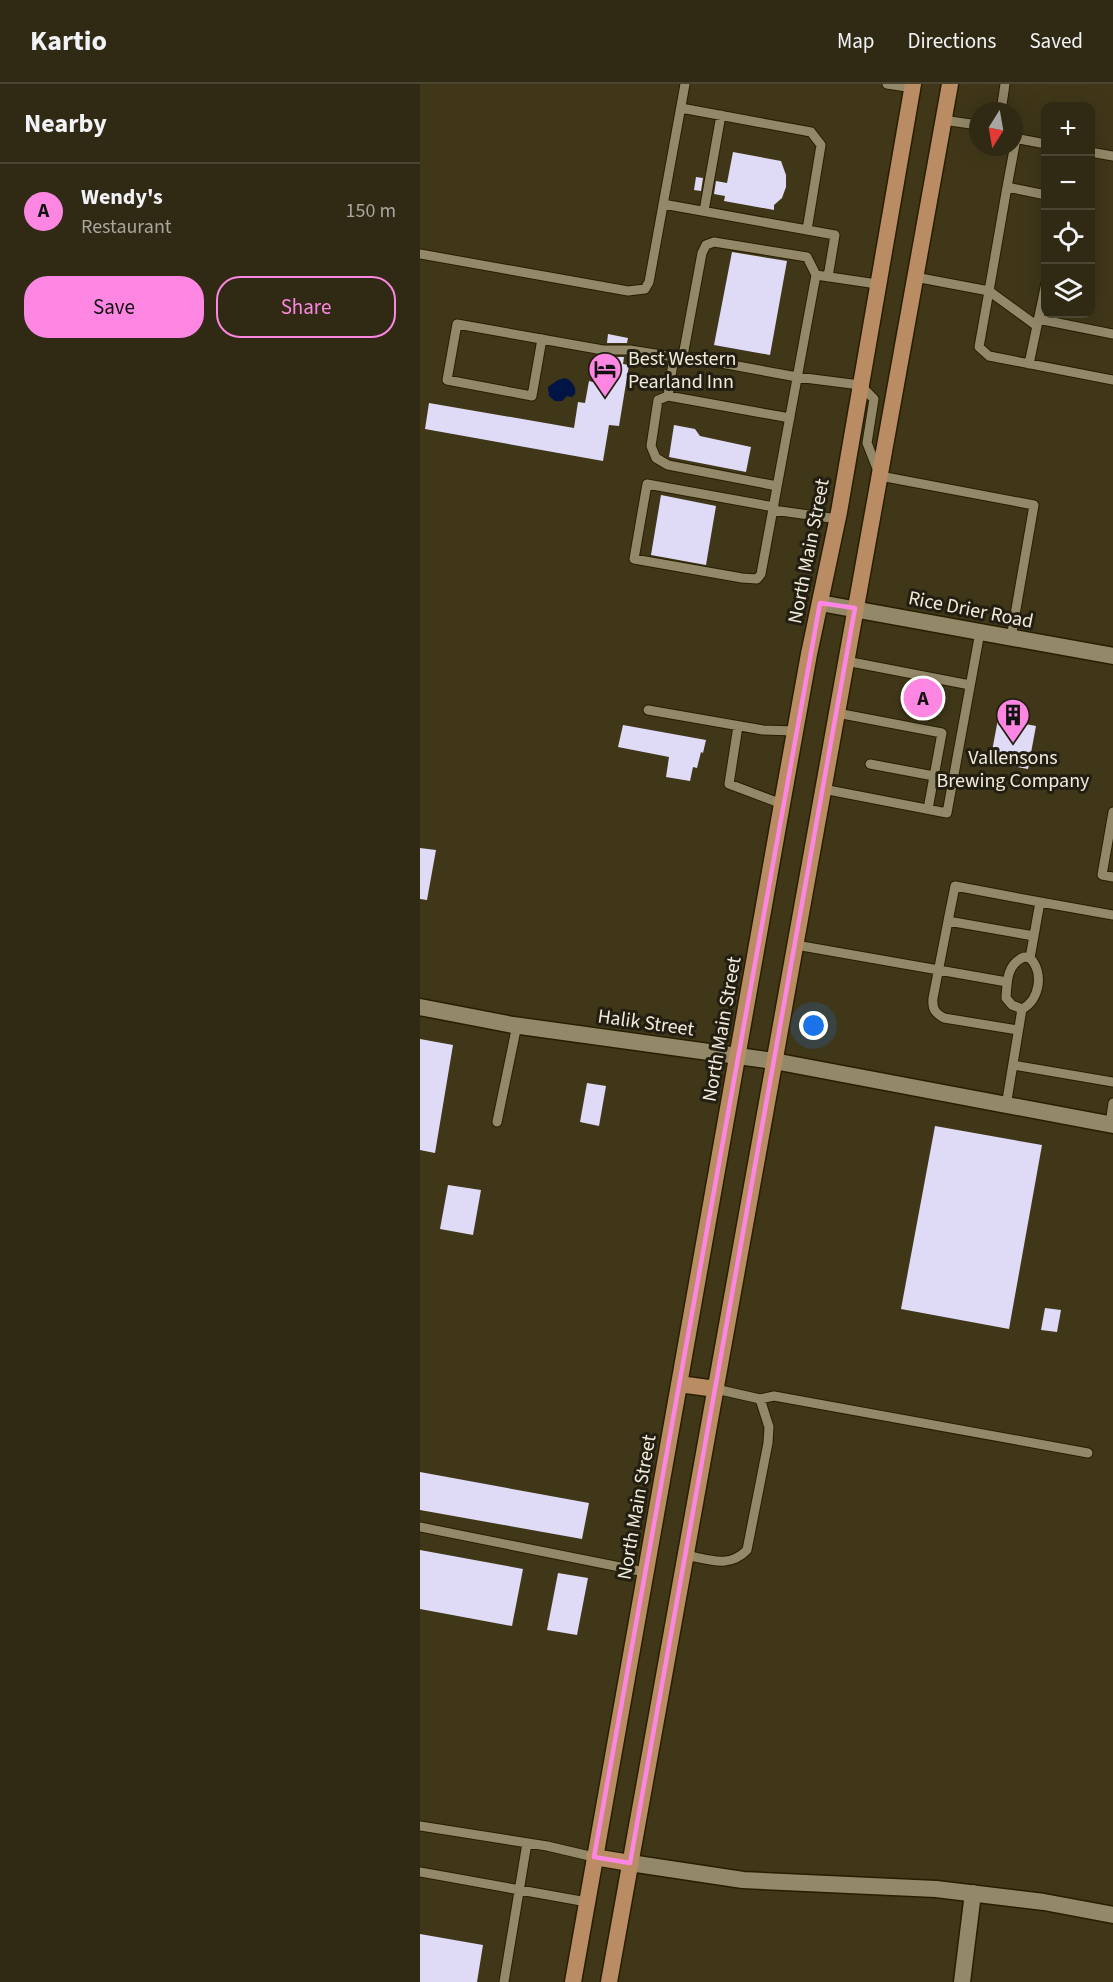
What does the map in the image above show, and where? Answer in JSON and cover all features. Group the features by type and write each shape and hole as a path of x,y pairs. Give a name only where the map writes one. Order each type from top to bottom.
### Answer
{"main road":[{"path":"609,1982 950,84"},
{"name":"North Main Street","path":"573,1982 795,731 838,519 913,86"},
{"path":"679,1384 716,1389"},
{"path":"594,1857 630,1863"}],"street":[{"name":"Rice Drier Road","path":"820,603 1113,657"},
{"name":"Halik Street","path":"420,1007 517,1025 774,1061 1111,1125"},
{"path":"630,1863 743,1880 936,1889 1044,1902 1113,1915"},
{"path":"962,1982 973,1893"}],"lane":[{"path":"420,254 628,291 645,289 649,282 685,84"},
{"path":"887,84 913,86"},
{"path":"1002,102 1005,84"},
{"path":"681,108 811,132 821,145 807,230"},
{"path":"704,211 721,115"},
{"path":"943,120 969,124"},
{"path":"1023,140 1041,143"},
{"path":"1095,153 1113,156"},
{"path":"1012,156 979,347 989,356 1113,380"},
{"path":"1007,188 1041,194"},
{"path":"663,204 835,235 828,277"},
{"path":"668,396 706,244 714,242 807,257 816,274 790,418 777,486 773,508 761,574 757,579 742,578 634,559 647,484 773,508 838,519"},
{"path":"816,274 877,284"},
{"path":"915,277 990,291 1038,322 1113,333"},
{"path":"1029,364 1041,307"},
{"path":"542,339 532,396 447,380 457,324 542,339 603,350 630,350 678,356 797,377 860,385 874,399 867,443 880,476 1034,506 1011,638"},
{"path":"777,486 668,465 656,458 651,446 658,400 668,396 790,418"},
{"path":"823,789 947,813 980,633"},
{"path":"846,661 970,686"},
{"path":"648,710 763,730 795,731"},
{"path":"837,713 942,733 928,809"},
{"path":"738,726 729,784 782,804"},
{"path":"870,764 934,776"},
{"path":"1113,812 1102,875 1113,877"},
{"path":"1018,1030 944,1018 936,1013 933,1006 955,886 1113,915"},
{"path":"1030,958 1040,902"},
{"path":"948,921 1034,936"},
{"path":"795,945 1007,982"},
{"path":"1024,957 1030,958 1036,964 1039,972 1035,999 1029,1006 1022,1009 1012,1005 1006,998 1007,982 1010,967 1016,960 1024,957"},
{"path":"1006,1106 1022,1009"},
{"path":"497,1122 517,1025"},
{"path":"1013,1065 1113,1082"},
{"path":"1111,1125 1113,1103"},
{"path":"716,1389 760,1399 774,1396 1088,1453"},
{"path":"685,1555 724,1562 739,1558 747,1550 768,1443 769,1427 760,1399"},
{"path":"420,1527 645,1572"},
{"path":"420,1826 526,1842 594,1857"},
{"path":"504,1982 526,1842"},
{"path":"420,1872 587,1902"}],"highlighted area":[{"path":"820,603 855,608 630,1863 594,1857"}],"water":[{"path":"565,378 573,384 575,394 572,397 567,396 562,401 555,401 549,396 548,387"}],"building":[{"path":"733,152 781,161 786,175 786,187 782,198 774,205 774,210 724,201 725,196 714,194 716,181 727,183"},
{"path":"696,177 703,178 701,191 694,190"},
{"path":"732,252 787,261 770,355 714,345"},
{"path":"608,334 628,338 627,343 607,343"},
{"name":"Best Western Pearland Inn","path":"604,357 624,357 623,364 629,365 619,426 609,425 603,461 425,429 429,403 574,428 578,402 585,403 589,381 593,382 597,359 603,360"},
{"path":"674,425 695,429 700,436 751,447 746,472 669,457"},
{"path":"661,495 716,506 706,565 651,555"},
{"name":"Vallensons Brewing Company","path":"998,719 1036,726 1028,769 990,762"},
{"path":"623,725 706,740 697,768 693,767 690,781 666,777 669,757 618,747"},
{"path":"420,848 436,850 427,900 420,899"},
{"path":"420,1039 453,1045 435,1153 420,1150"},
{"path":"587,1083 606,1086 599,1126 580,1122"},
{"path":"935,1126 1042,1145 1009,1329 901,1309"},
{"path":"448,1185 481,1190 473,1235 440,1229"},
{"path":"1045,1308 1061,1310 1057,1332 1041,1330"},
{"path":"420,1472 589,1503 582,1539 420,1510"},
{"path":"420,1550 523,1569 512,1626 420,1609"},
{"path":"558,1573 588,1578 577,1635 547,1630"},
{"path":"420,1934 483,1945 477,1982 420,1982"}],"place":[{"name":"Best Western Pearland Inn","path":"605,398"},
{"name":"Wendy's","path":"923,698"},
{"name":"Vallensons Brewing Company","path":"1013,744"}]}
